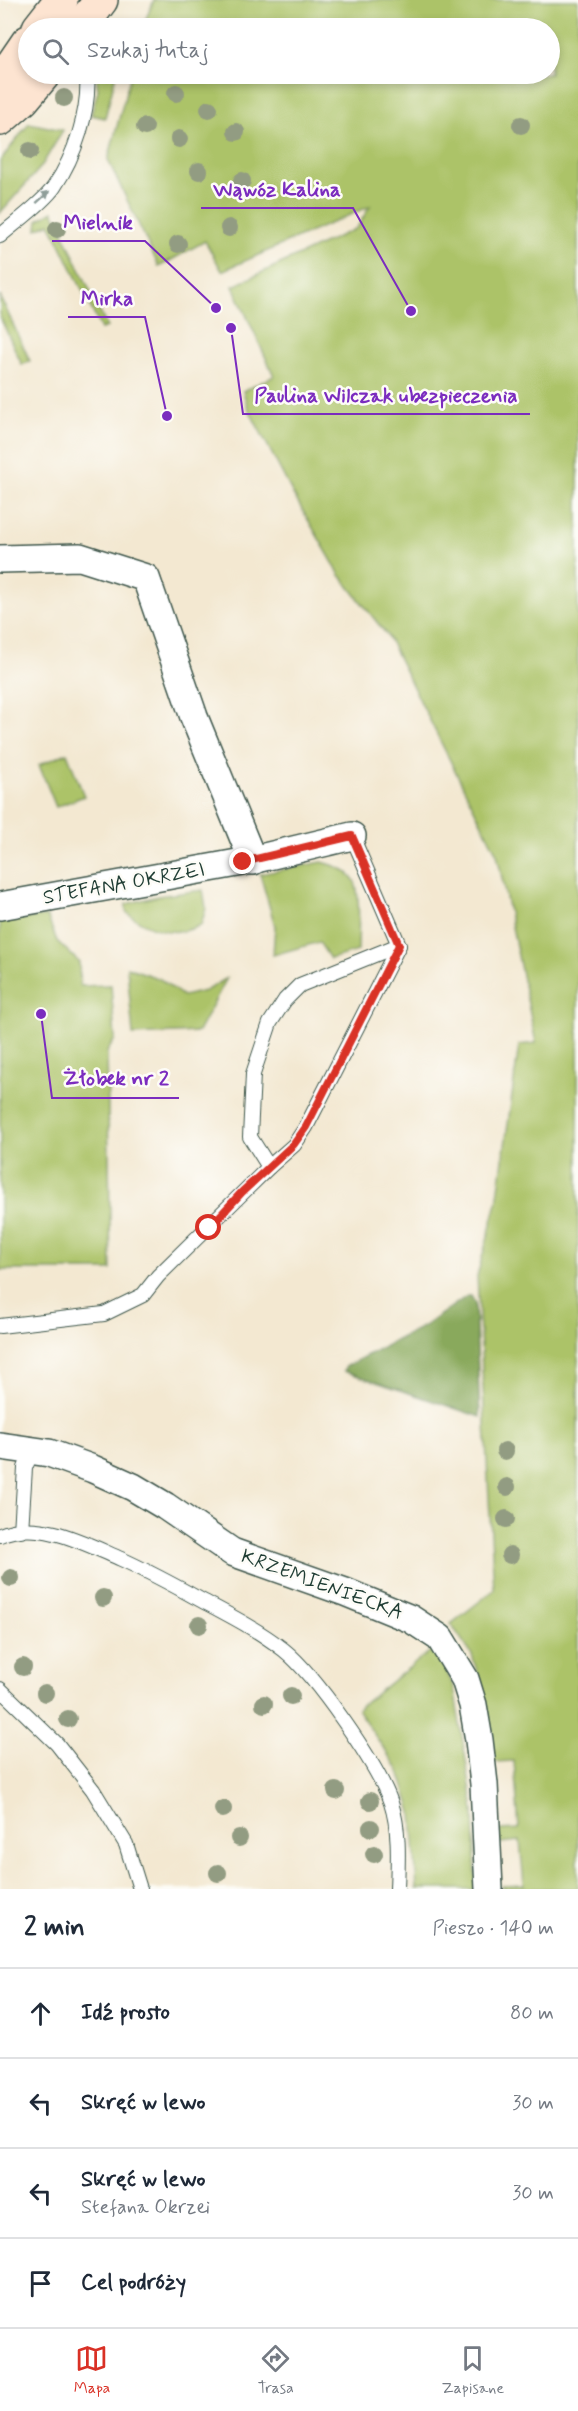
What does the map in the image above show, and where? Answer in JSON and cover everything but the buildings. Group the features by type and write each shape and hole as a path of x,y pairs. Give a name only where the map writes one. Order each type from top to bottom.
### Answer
{"street":[{"path":"45,18 61,0"},
{"path":"88,18 101,0"},
{"path":"0,83 18,51"},
{"path":"0,119 23,99 36,84"},
{"path":"0,560 80,557 146,578 194,717 253,861"},
{"name":"STEFANA OKRZEI","path":"0,906 253,861 352,836"},
{"name":"KRZEMIENIECKA","path":"0,1446 49,1453 93,1469 133,1487 165,1506 232,1552 411,1618 440,1638 465,1679 473,1704 484,1784 489,1889"}],"lane":[{"path":"0,236 54,188 73,153 89,93 88,84"},
{"path":"352,836 399,945"},
{"path":"269,1167 250,1137 253,1074 270,1023 285,1000 300,986 399,945"},
{"path":"0,1326 104,1314 143,1295 158,1276 294,1144 306,1127 399,945"},
{"path":"21,1531 25,1468 32,1451"},
{"path":"0,1535 41,1529 80,1541 145,1570 250,1626 286,1652 310,1677 359,1745 370,1761 391,1803 396,1837 397,1889"},
{"path":"0,1689 57,1744 93,1790 126,1844 140,1889"}],"green space":[{"path":"154,0 578,0 578,1889 502,1889 502,1886 524,1885 520,1841 500,1843 499,1830 519,1829 514,1761 494,1762 488,1708 472,1655 451,1624 494,1590 477,1276 497,1203 519,1045 536,1043 497,854 387,635 340,575 293,494 248,408 243,391 274,376 233,286 357,228 370,206 222,271 205,241 159,267 108,160 128,84 560,84 560,18 146,18"},
{"path":"97,84 114,84 105,118 91,115 98,90"},
{"path":"29,123 63,130 41,167 0,213 0,161"},
{"path":"53,211 107,327 101,329 50,223 37,229 38,220"},
{"path":"0,296 30,361 22,365 0,317"},
{"path":"67,753 84,796 56,807 39,765"},
{"path":"322,862 344,870 354,880 358,904 358,951 330,959 319,942 273,955 275,926 260,874"},
{"path":"203,890 206,908 201,925 191,929 162,930 143,923 126,912 126,904 158,896"},
{"path":"47,916 57,941 79,962 80,986 111,985 115,1039 107,1052 111,1270 0,1270 0,921"},
{"path":"127,967 160,979 183,996 205,991 227,978 198,1032 133,1035"},
{"path":"467,1296 471,1296 475,1303 480,1417 344,1371 346,1366 424,1326"},
{"path":"433,1649 441,1658 454,1688 474,1810 476,1889 417,1889 412,1812 399,1771 357,1709"}],"place":[{"name":"Mielnik","path":"216,308"},
{"name":"Wąwóz Kalina","path":"411,311"},
{"name":"Paulina Wilczak ubezpieczenia","path":"231,328"},
{"name":"Mirka","path":"167,416"},
{"name":"Żłobek nr 2","path":"41,1014"}],"route":[{"path":"209,1228 242,1192 294,1144 306,1127 399,945 352,836 243,862"}]}
